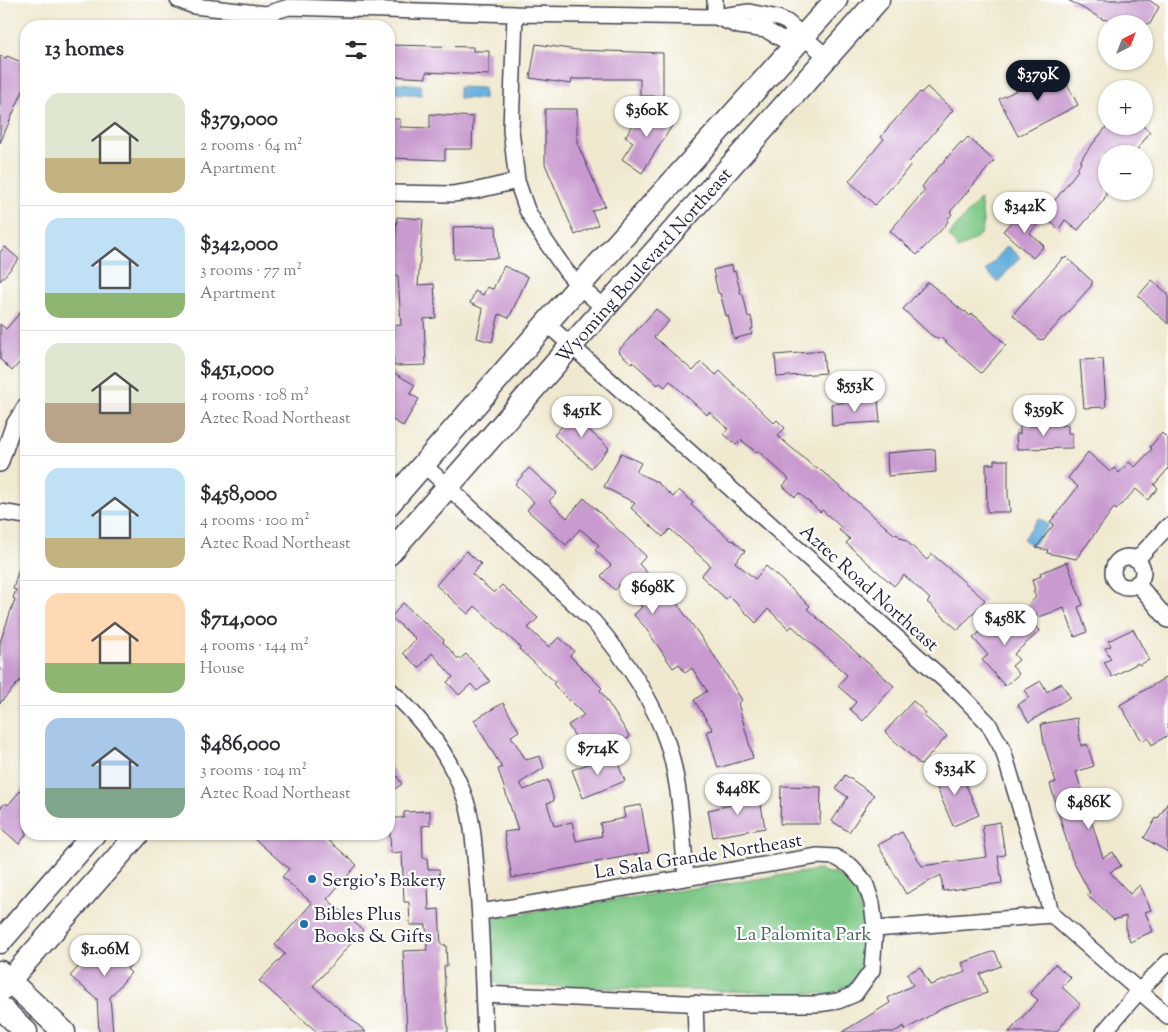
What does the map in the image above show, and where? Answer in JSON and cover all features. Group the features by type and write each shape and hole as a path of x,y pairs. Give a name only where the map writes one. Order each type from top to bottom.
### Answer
{"main road":[{"name":"Wyoming Boulevard Northeast","path":"395,497 579,286 836,0"},
{"name":"Wyoming Boulevard Northeast","path":"395,547 604,308 878,0"},
{"path":"0,942 89,840"},
{"path":"64,1032 3,981 132,840"},
{"path":"0,1007 26,1032"}],"street":[{"path":"178,0 194,6 266,14 289,7 515,14 714,17 739,26 766,30 782,39 804,35 827,57"},
{"path":"272,0 289,7"},
{"path":"714,17 715,0"},
{"path":"515,14 512,130 517,181 527,210 544,239 579,286 604,308"},
{"path":"395,193 453,194 517,181"},
{"name":"Aztec Road Northeast","path":"546,324 961,695 988,723 1003,750 1052,915"},
{"path":"0,464 5,445 20,415"},
{"path":"423,464 593,621 616,648 648,700 668,745 678,795 686,877"},
{"path":"0,512 20,515"},
{"path":"1137,559 1168,526"},
{"path":"1128,556 1137,559 1143,573 1142,578 1130,587 1120,585 1112,571 1113,566 1120,558 1128,556"},
{"path":"1137,583 1168,620"},
{"path":"395,695 435,738 455,773 466,802 473,834 481,912 485,1032"},
{"name":"La Sala Grande Northeast","path":"481,912 818,856 835,857 851,866 865,882 872,903 875,929 872,970 855,994 838,1001 817,1004 695,1003 483,994"},
{"path":"875,929 1052,915 1168,1016"},
{"path":"1104,1032 1140,990 1168,962"},
{"path":"695,1003 696,1032"}],"green space":[{"path":"980,199 983,218 982,230 975,239 958,249 949,235"},
{"name":"La Palomita Park","path":"818,870 844,877 856,888 865,930 864,961 858,976 847,986 831,994 502,985 495,983 489,922 497,917"}],"water":[{"path":"396,83 421,85 421,95 395,93"},
{"path":"459,87 484,88 484,99 459,98"},
{"path":"1007,246 1020,257 998,282 986,271"},
{"path":"1039,518 1049,525 1033,546 1023,539"}],"building":[{"path":"1068,0 1149,0 1159,7 1153,18 1153,15 1098,15 1098,17"},
{"path":"536,44 577,50 663,53 663,96 640,96 640,79 572,79 571,84 530,78"},
{"path":"395,45 473,47 473,51 489,51 489,75 426,72 426,78 395,76"},
{"path":"0,56 6,58 7,56 20,61 20,98 0,143"},
{"path":"1059,69 1078,105 1018,136 999,99"},
{"path":"927,87 953,110 909,162 911,164 902,176 875,205 849,181 884,139 881,137 886,130 920,92"},
{"path":"659,107 677,118 642,173 622,159 633,142 625,137 638,117 648,123"},
{"path":"545,109 577,109 577,143 605,206 592,211 598,225 575,235 545,164"},
{"path":"430,114 473,117 472,149 445,149 445,160 395,158 395,119 400,119 400,127 430,128"},
{"path":"1100,135 1148,135 1141,145 1098,145 1098,200 1104,200 1078,230 1065,220 1059,229 1043,216 1078,170 1084,155"},
{"path":"968,137 994,161 950,212 952,214 944,227 917,255 890,231 925,190 922,187 927,180 961,142"},
{"path":"1028,211 1040,222 1030,233 1044,246 1033,258 1003,231 1014,219 1018,223"},
{"path":"397,217 423,219 418,285 434,284 436,318 424,319 426,365 395,366 395,326 401,325 398,276 395,275"},
{"path":"496,226 498,258 454,259 453,227"},
{"path":"5,247 19,259 0,281 0,252"},
{"path":"1066,257 1093,282 1043,340 1040,340 1013,315 1063,258"},
{"path":"732,265 741,294 743,294 748,317 751,316 753,328 751,329 752,334 734,339 720,293 718,293 713,270"},
{"path":"504,266 528,277 509,318 499,314 492,342 477,338 483,309 470,303 475,291 483,295 487,287 493,289"},
{"path":"1152,280 1168,294 1168,324 1138,296"},
{"path":"928,282 964,312 978,318 1006,345 981,373 940,337 938,339 931,335 903,309"},
{"path":"656,309 669,321 654,337 693,371 701,362 716,375 720,371 774,423 777,420 785,428 778,436 815,468 817,467 895,535 896,533 903,538 927,560 932,554 985,600 958,630 927,602 930,599 904,575 894,586 859,555 846,543 850,539 839,530 841,527 822,510 820,512 799,493 795,497 783,486 789,479 758,451 757,453 741,440 736,445 724,434 728,429 709,412 707,415 670,381 665,387 660,383 658,385 618,351"},
{"path":"20,313 20,362 12,371 0,359 0,324 6,329"},
{"path":"823,351 825,373 777,377 775,355"},
{"path":"1103,359 1106,407 1084,408 1080,360"},
{"path":"395,373 415,385 410,394 419,399 403,426 395,421"},
{"path":"878,399 880,422 832,426 831,404"},
{"path":"582,404 592,413 582,424 609,448 591,468 554,435"},
{"path":"1068,425 1068,433 1072,433 1072,448 1017,449 1016,434 1020,434 1020,426"},
{"path":"1162,433 1168,439 1168,469 1154,485 1158,488 1148,500 1136,489 1116,510 1114,508 1076,559 1047,553 1048,550 1036,548 1054,524 1050,522 1078,487 1068,478 1088,452 1110,472 1114,468 1119,473 1129,462 1135,467 1152,449 1150,447"},
{"path":"935,449 936,472 888,476 887,453"},
{"path":"621,453 641,463 636,472 657,482 673,497 679,490 693,503 691,505 745,551 735,562 755,579 766,566 810,606 807,609 894,686 863,721 850,709 856,702 838,686 847,675 792,626 789,629 768,609 756,623 729,596 726,599 701,576 710,565 670,529 663,537 631,508 635,503 604,487"},
{"path":"994,460 1008,460 1010,512 987,512 986,464 994,464"},
{"path":"529,468 557,493 549,501 567,518 584,498 646,556 639,564 662,589 671,581 684,595 676,602 713,654 742,700 738,703 753,758 718,768 707,731 713,730 694,700 707,691 692,668 685,673 679,664 673,668 644,626 634,615 642,607 620,584 615,590 601,576 611,565 595,550 599,545 580,529 566,545 527,510 534,502 515,484"},
{"path":"466,551 481,564 472,574 494,593 502,585 538,618 528,628 549,647 559,637 574,651 570,656 602,688 600,690 630,737 605,752 595,736 580,745 568,725 584,715 553,684 555,682 475,606 468,614 436,585"},
{"path":"1067,562 1083,605 1078,607 1087,632 1075,637 1064,608 1039,617 1027,607 1036,597 1033,591 1035,590 1032,580 1041,576 1040,573"},
{"path":"20,565 20,681 0,703 0,642 15,599 13,598 16,590 13,589"},
{"path":"403,603 444,640 443,642 458,659 466,654 490,681 477,691 471,684 459,695 447,682 453,677 432,653 419,668 403,653 416,639 395,621 395,612"},
{"path":"1000,615 1012,629 1026,617 1040,631 1014,654 1019,660 1012,666 1019,674 1005,686 982,660 988,655 973,638"},
{"path":"1133,629 1149,660 1139,665 1138,663 1112,677 1104,662 1111,659 1105,648 1111,646 1108,641"},
{"path":"1168,676 1168,735 1152,745 1148,738 1142,741 1120,705"},
{"path":"1041,681 1047,692 1061,683 1070,697 1029,722 1018,705 1029,697 1025,690"},
{"path":"913,701 926,713 924,716 947,736 921,765 885,732"},
{"path":"503,703 519,731 511,736 526,760 540,756 544,768 520,783 524,790 548,780 554,801 547,803 554,826 572,822 576,841 602,836 600,823 625,818 623,808 641,805 649,852 512,878 504,832 518,830 498,769 502,768 474,720"},
{"path":"1077,718 1081,746 1087,744 1094,766 1076,772 1103,858 1113,852 1121,866 1110,872 1130,894 1140,885 1151,910 1145,912 1153,931 1130,942 1126,931 1126,916 1114,920 1087,895 1090,893 1072,859 1050,784 1056,782 1044,744 1041,724"},
{"path":"614,754 625,781 583,798 572,770"},
{"path":"958,766 979,815 953,826 932,776"},
{"path":"395,773 402,784 395,789"},
{"path":"845,775 874,795 849,832 832,821 848,797 836,789"},
{"path":"781,786 821,787 820,824 780,824"},
{"path":"20,791 20,840 22,840 19,844 0,827 0,808 5,803 8,805"},
{"path":"759,793 765,828 713,837 708,810 731,805 730,798"},
{"path":"1168,802 1168,852 1144,838"},
{"path":"430,811 430,825 422,826 423,858 427,858 428,869 439,869 440,885 428,885 429,910 439,909 441,945 446,945 447,966 444,966 448,1032 407,1032 403,951 427,950 426,925 410,925 409,902 404,902 402,852 391,853 390,840 395,840 395,818 404,818 404,812"},
{"path":"1000,822 1005,855 998,856 1002,883 943,891 941,875 906,894 878,845 902,832 922,866 987,857 982,825"},
{"path":"256,840 328,840 357,865 327,899 363,930 313,986 366,1032 317,1032 259,981 285,954 275,945 312,903 282,877 289,869"},
{"path":"113,936 137,958 127,969 131,973 110,997 113,1032 99,1032 97,999 70,976 100,944 103,947"},
{"path":"995,951 1001,966 980,974 987,993 943,1008 905,1030 904,1026 894,1032 842,1032 890,1003 888,998 913,985 907,974 920,967 930,985 966,972 962,963"},
{"path":"1055,964 1071,978 1062,987 1080,1004 1056,1032 1009,1032 1038,1000 1030,993"}],"place":[{"name":"Sergio's Bakery","path":"312,879"},
{"name":"Bibles Plus Books & Gifts","path":"304,924"}]}
